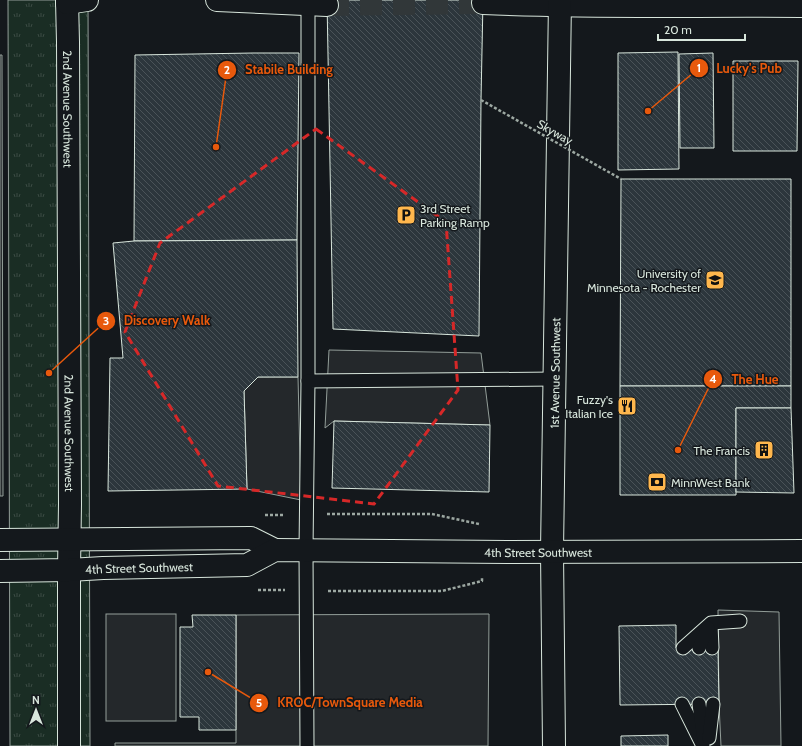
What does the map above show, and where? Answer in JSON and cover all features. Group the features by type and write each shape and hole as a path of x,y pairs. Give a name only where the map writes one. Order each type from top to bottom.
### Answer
{"street":[{"path":"216,0 318,5"},
{"name":"2nd Avenue Southwest","path":"69,746 70,540 68,42 74,1"},
{"path":"483,3 521,5 560,3 801,8"},
{"name":"1st Avenue Southwest","path":"554,746 552,551 560,3"},
{"name":"4th Street Southwest","path":"0,540 251,538 275,550 802,551"},
{"name":"4th Street Southwest","path":"0,571 246,565 275,550"}],"lane":[{"path":"307,746 306,550 308,381 318,5"},
{"path":"308,381 555,379"},
{"path":"683,648 711,623 740,621"},
{"path":"699,648 711,623"},
{"path":"711,623 712,648"},
{"path":"682,704 705,746"},
{"path":"699,704 705,746"},
{"path":"705,746 713,704"}],"path":[{"name":"Skyway","path":"481,100 621,179"}],"highlighted area":[{"path":"316,129 446,222 458,390 374,504 218,486 125,332 160,243"}],"green space":[{"path":"8,0 88,0 90,746 10,746"}],"shaded area":[{"path":"0,55 2,55 3,496 0,496"},
{"path":"329,350 481,353 490,425 334,421 325,428"},
{"path":"258,377 298,377 301,500 247,489 244,391"},
{"path":"718,610 779,612 781,746 721,746"},
{"path":"106,614 176,614 176,721 106,721"},
{"path":"489,614 488,746 115,746 115,743 236,743 236,615"}],"building":[{"name":"3rd Street Parking Ramp","path":"327,0 483,0 479,336 333,329"},
{"path":"678,52 679,169 618,170 618,53"},
{"path":"299,53 297,240 134,241 135,55"},
{"path":"713,53 714,148 680,148 679,54"},
{"path":"733,61 798,61 797,151 733,151"},
{"path":"621,179 791,179 791,386 620,386"},
{"path":"297,240 298,377 258,377 244,391 247,489 108,491 110,358 123,358 113,243 134,241"},
{"path":"620,386 791,386 791,408 736,408 736,495 620,495"},
{"name":"The Francis","path":"736,408 791,408 794,493 736,492"},
{"path":"334,421 490,425 489,492 332,488"},
{"path":"192,615 236,615 236,730 199,730 199,717 180,717 180,627 193,627"},
{"path":"676,625 676,648 718,648 719,704 620,705 619,626"},
{"path":"668,735 668,746 621,746 621,736"}],"tunnel":[{"path":"327,5 483,3"}],"place":[{"name":"Lucky's Pub","path":"648,111"},
{"name":"Stabile Building","path":"216,147"},
{"name":"3rd Street Parking Ramp","path":"406,215"},
{"name":"University of Minnesota - Rochester","path":"715,280"},
{"name":"Discovery Walk","path":"49,373"},
{"name":"Fuzzy's Italian Ice","path":"627,406"},
{"name":"The Hue","path":"678,450"},
{"name":"The Francis","path":"764,450"},
{"name":"MinnWest Bank","path":"657,482"},
{"name":"KROC/TownSquare Media","path":"208,672"}]}
